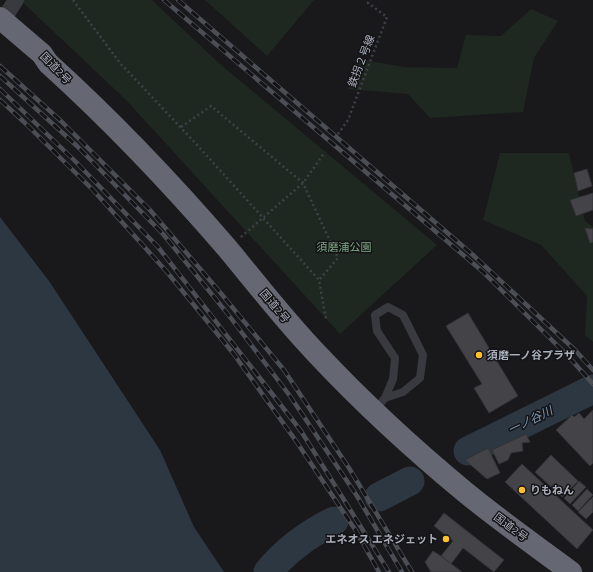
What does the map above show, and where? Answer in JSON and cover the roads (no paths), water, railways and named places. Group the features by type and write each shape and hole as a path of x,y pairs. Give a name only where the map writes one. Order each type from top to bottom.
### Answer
{"highway":[{"name":"国道2号","path":"1,19 42,54 48,63 121,132 175,189 318,355 379,405 422,456 467,494 571,572"}],"street":[{"path":"1,19 16,0"}],"lane":[{"path":"388,307 404,315 424,355 420,378 403,392 379,405 392,379 395,358 377,331 375,315 388,307"}],"waterway":[{"name":"一ノ谷川","path":"468,451 593,389"},
{"name":"一ノ谷川","path":"379,497 410,481"},
{"name":"一ノ谷川","path":"268,572 283,556 299,543 334,521"}],"railway":[{"path":"164,0 482,271 568,356 593,384"},
{"path":"178,0 473,255 575,350 593,370"},
{"path":"0,66 61,121 150,210 284,370 349,468 412,572"},
{"path":"0,76 77,146 163,234 227,313 290,396 357,496 402,572"},
{"path":"0,89 75,161 158,247 301,431 389,572"},
{"path":"0,100 93,190 167,272 233,353 296,441 356,531 379,572"}],"place":[{"name":"須磨一ノ谷プラザ","path":"479,355"},
{"name":"りもねん","path":"522,490"},
{"name":"エネオス エネジェット","path":"446,539"}],"park label":[{"name":"須磨浦公園","path":"344,247"}]}
